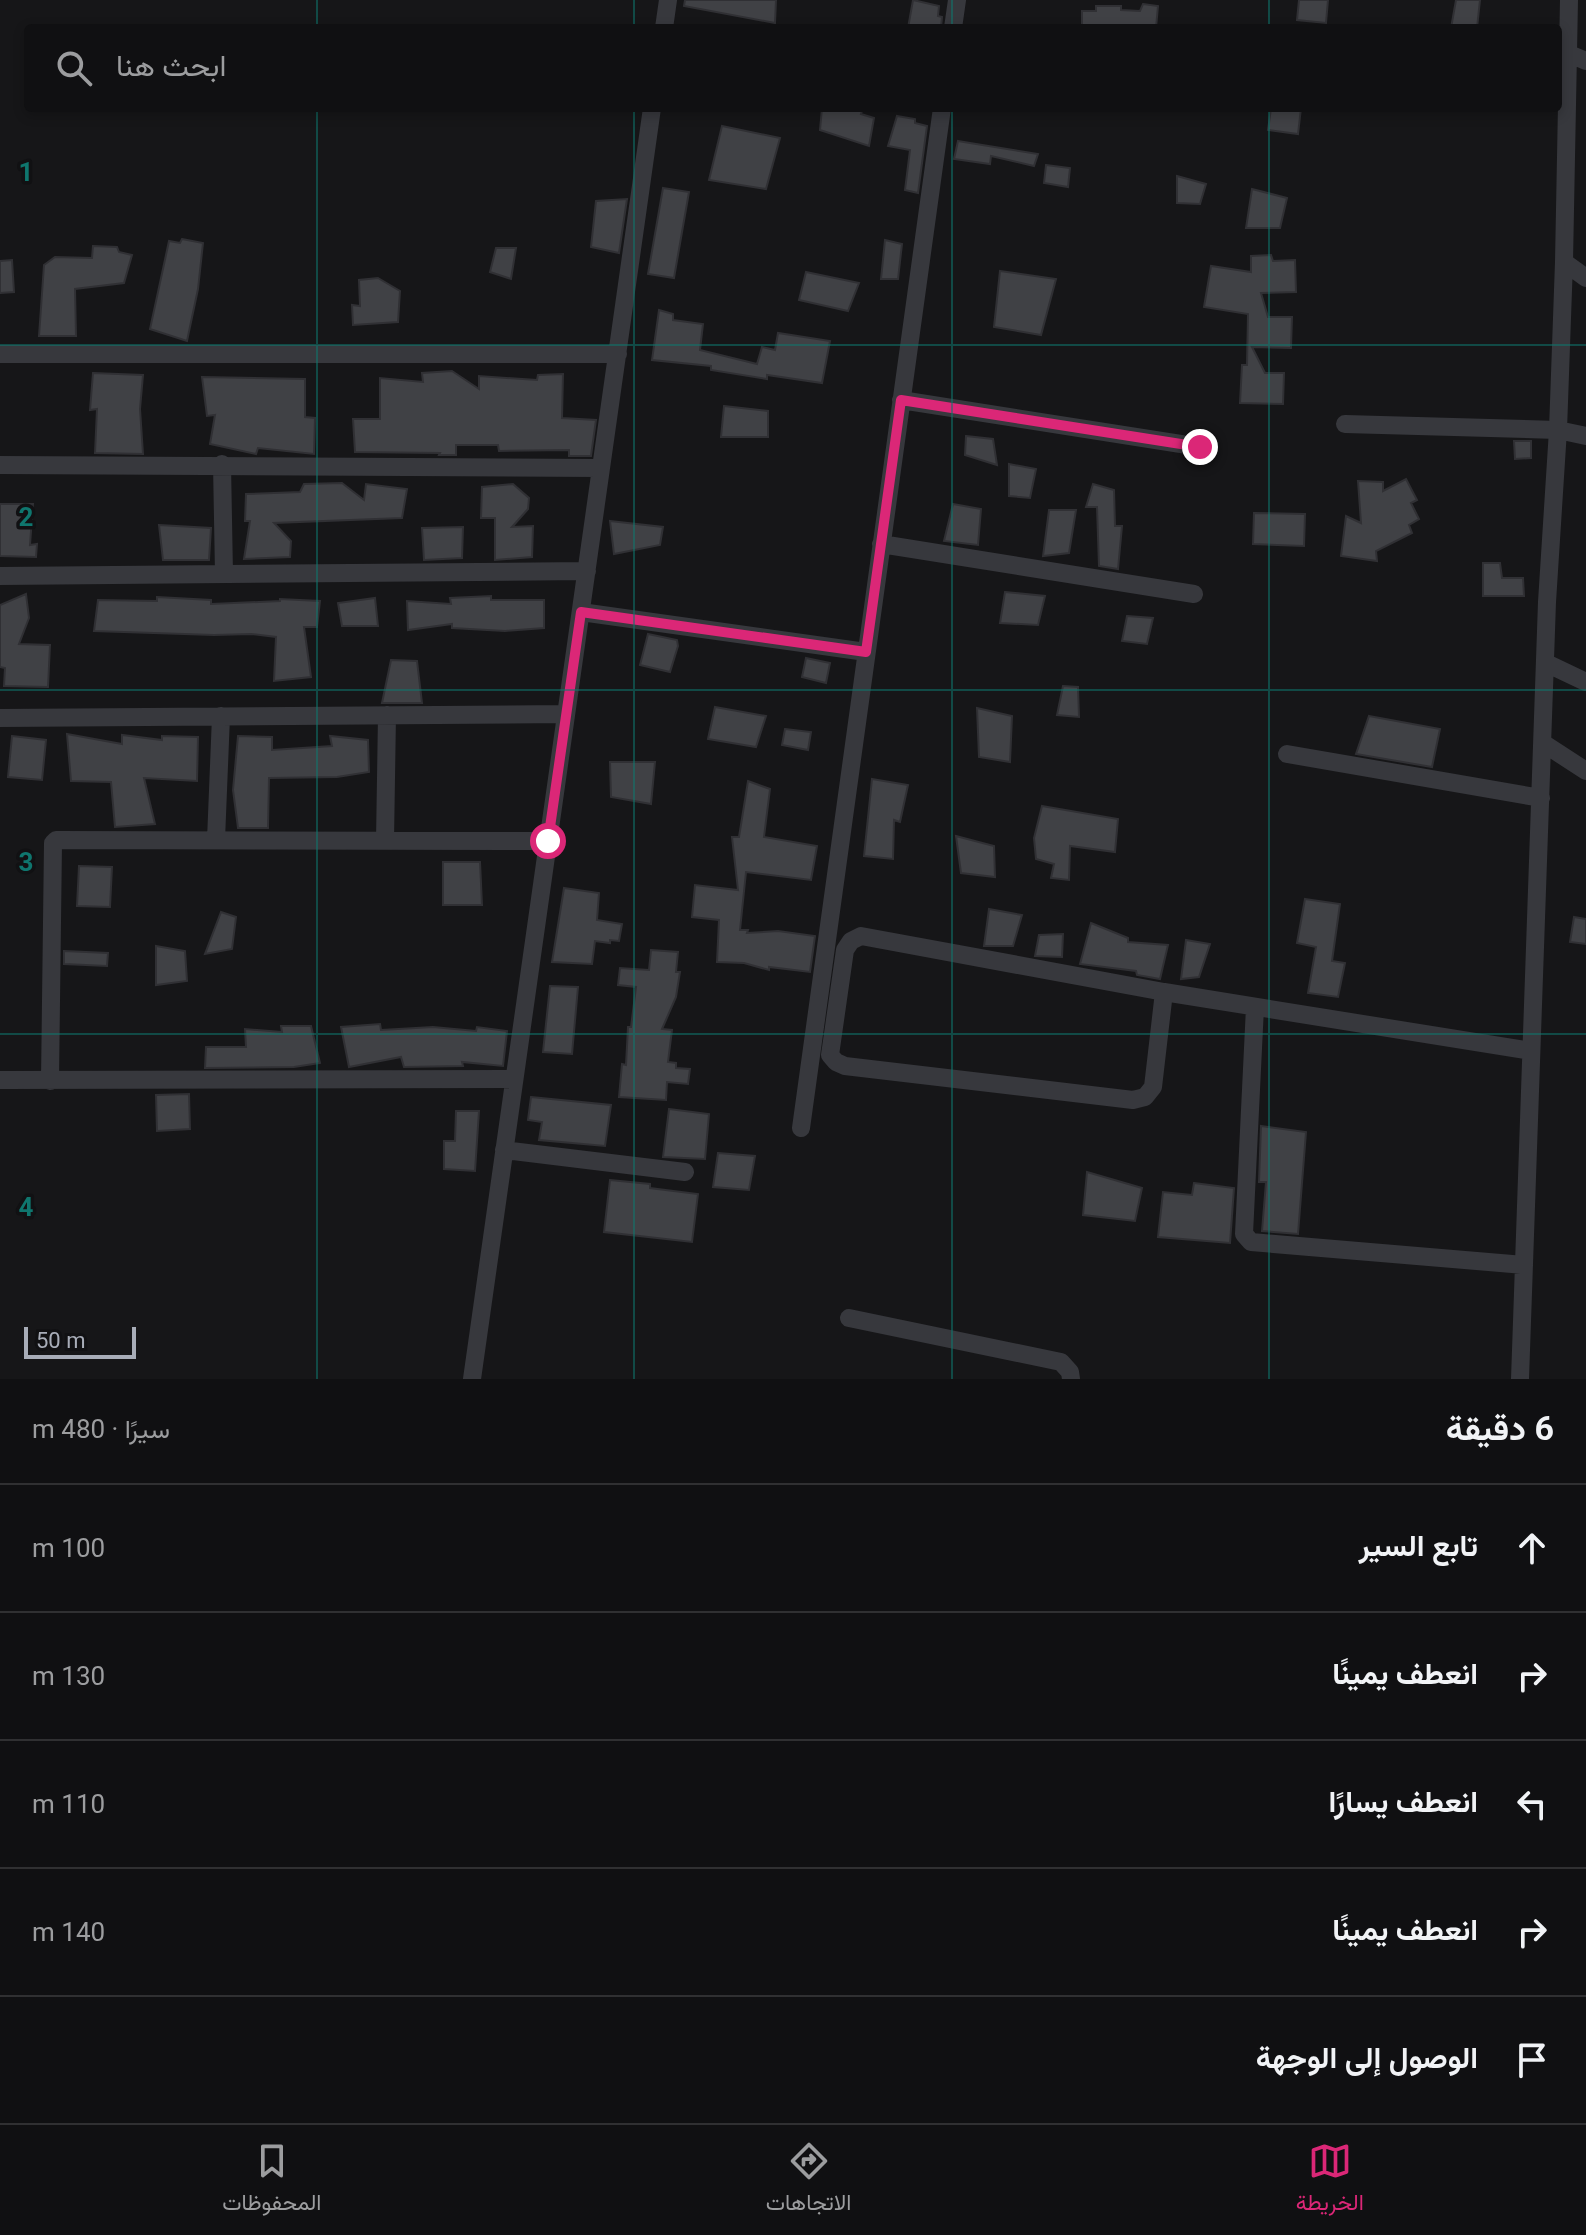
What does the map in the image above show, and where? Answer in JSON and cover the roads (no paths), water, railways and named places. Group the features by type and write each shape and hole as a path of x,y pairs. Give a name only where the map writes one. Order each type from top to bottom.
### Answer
{"street":[{"path":"665,24 668,0"},
{"path":"954,24 957,0"},
{"path":"1520,1379 1564,262 1569,0"},
{"path":"1567,53 1586,61"},
{"path":"472,1379 651,112"},
{"path":"801,1128 941,112"},
{"path":"1564,262 1586,278"},
{"path":"0,354 618,354"},
{"path":"901,400 1200,447"},
{"path":"1345,424 1558,430 1586,436"},
{"path":"222,464 224,574"},
{"path":"0,465 600,468"},
{"path":"881,544 1194,594"},
{"path":"0,576 587,571"},
{"path":"581,612 866,652"},
{"path":"1546,663 1586,682"},
{"path":"0,718 566,714"},
{"path":"385,841 387,715"},
{"path":"216,840 221,716"},
{"path":"1543,743 1586,771"},
{"path":"1287,754 1541,798"},
{"path":"50,1081 53,843 59,840 548,841"},
{"path":"1164,992 1153,1087 1145,1097 1133,1100 845,1066 830,1055 845,950 851,941 861,936 1164,992 1531,1051"},
{"path":"1255,1007 1244,1234 1251,1242 1524,1265"},
{"path":"0,1080 514,1079"},
{"path":"504,1150 685,1172"},
{"path":"849,1318 1061,1362 1070,1372 1071,1379"}]}
